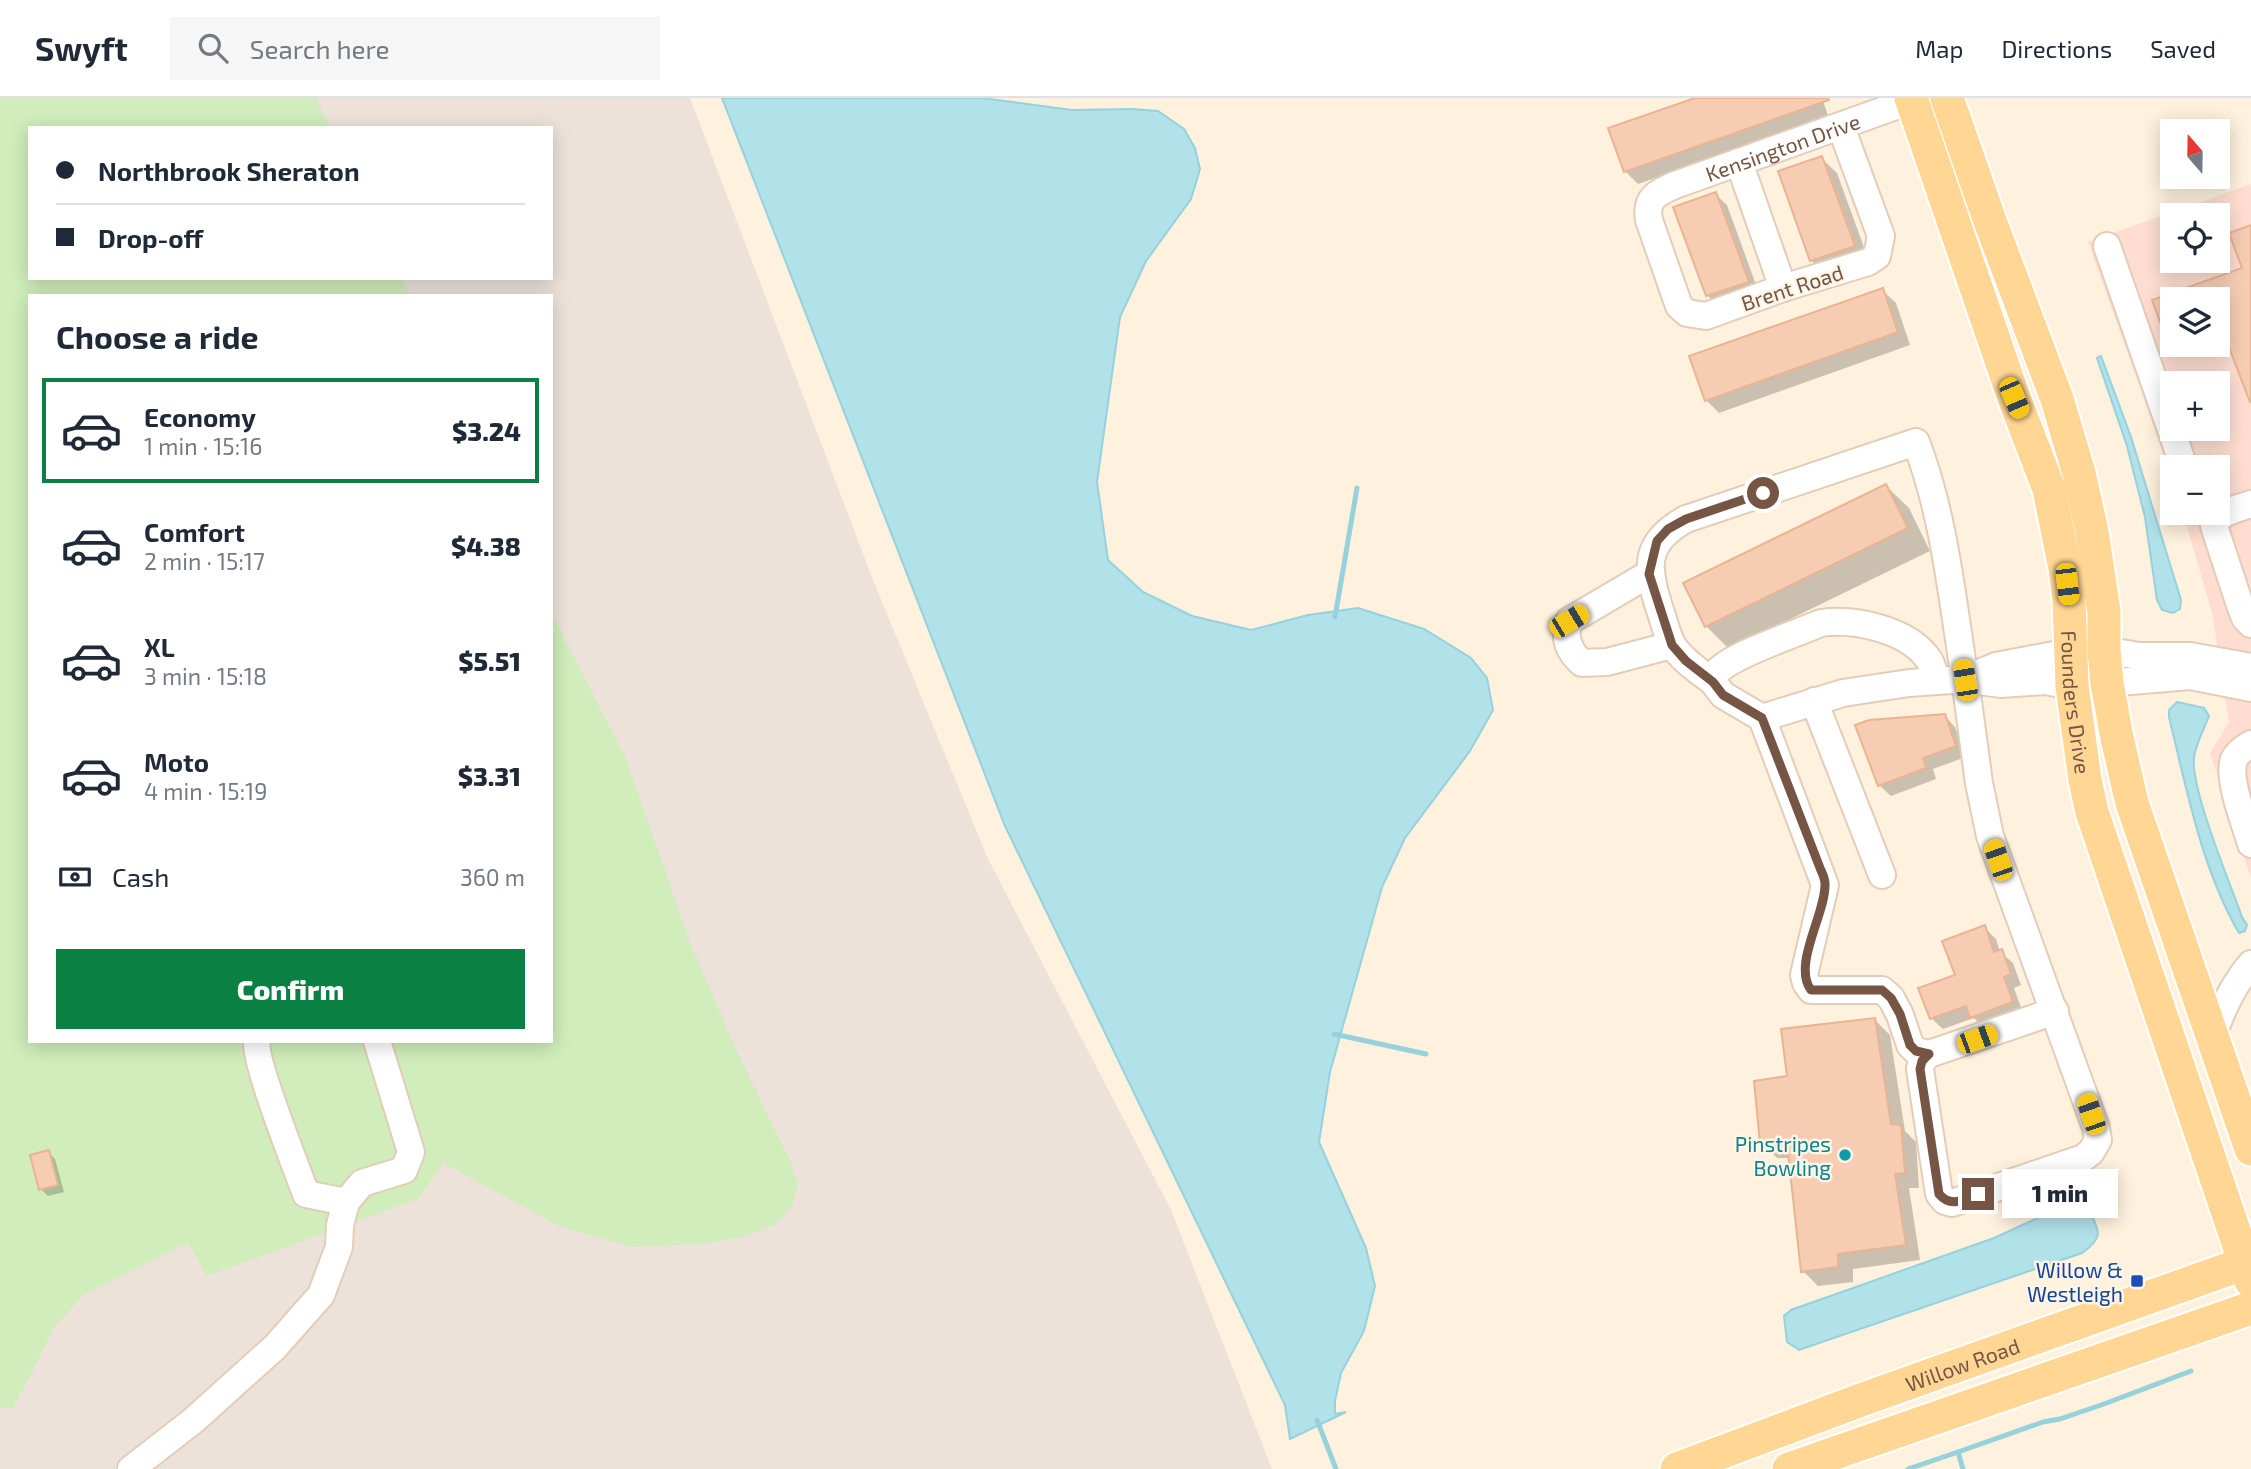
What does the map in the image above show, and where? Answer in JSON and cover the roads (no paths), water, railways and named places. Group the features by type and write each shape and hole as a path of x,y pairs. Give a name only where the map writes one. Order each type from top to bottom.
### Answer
{"main road":[{"name":"Founders Drive","path":"1947,98 1990,222 2057,399 2079,473 2092,532 2104,612 2104,650 2108,683 2132,803 2251,1149"},
{"name":"Founders Drive","path":"1913,99 2014,398 2049,489 2065,568 2073,686 2085,780 2092,812 2249,1268"},
{"name":"Willow Road","path":"1677,1469 1858,1401 2249,1268"},
{"name":"Willow Road","path":"1789,1469 2251,1308"}],"street":[{"name":"Kensington Drive","path":"1696,316 1679,306 1649,220 1647,209 1650,200 1659,192 1913,99"},
{"name":"Brent Road","path":"1696,316 1706,316 1783,288 1868,262 1877,256 1881,236 1841,127"},
{"path":"1740,163 1783,288"},
{"path":"2107,246 2180,455"},
{"path":"1929,1054 1916,1051 1910,1045 1900,1014 1891,998 1882,990 1821,991 1811,990 1806,983 1806,963 1825,885 1762,718 1723,695 1713,682 1686,661 1672,645 1649,574 1657,541 1668,529 1686,519 1916,442 1928,473 1946,554 1979,783 1990,836 2055,1011 2098,1140 2091,1152 2083,1158 1952,1203 1945,1201 1939,1194 1920,1069 1922,1061 1929,1054 2055,1011"},
{"path":"2230,511 2251,504"},
{"path":"2214,525 2240,605 2245,618 2251,624"},
{"path":"1649,574 1569,621 1565,632 1572,655 1582,663 1607,662 1672,645"},
{"path":"1713,682 1716,673 1730,663 1831,622 1862,624 1896,635 1917,646 1930,662 1936,681"},
{"path":"1965,680 1996,666 2104,650 2139,656 2190,656 2251,667"},
{"path":"1762,718 1814,701 1877,687 1936,681 1965,680 2001,684 2045,681 2073,686 2190,676 2251,688"},
{"path":"1814,701 1882,875"},
{"path":"2251,744 2243,748 2233,761 2233,778 2251,844"},
{"path":"2212,1038 2221,1011 2238,979 2251,964"},
{"path":"257,1043 262,1070 306,1194 346,1202"},
{"path":"131,1469 236,1385 275,1347 321,1295 338,1247 346,1202 362,1183 404,1170 411,1152 378,1043"}],"water":[{"path":"722,98 982,98 1072,110 1158,111 1184,129 1195,148 1200,169 1191,199 1146,261 1120,317 1097,482 1108,560 1143,592 1192,616 1251,630 1308,615 1358,608 1424,629 1471,658 1487,678 1493,710 1470,751 1405,838 1382,887 1330,1072 1319,1142 1366,1248 1375,1286 1364,1331 1341,1373 1335,1414 1346,1412 1290,1439 1285,1405 1005,826"},
{"path":"2101,356 2131,437 2181,600 2180,609 2173,613 2162,610 2157,600 2145,517 2127,446 2097,358"},
{"path":"2177,702 2204,708 2209,716 2195,752 2194,771 2212,836 2247,925 2245,931 2239,933 2215,883 2189,799 2169,717 2169,710"},
{"path":"2074,1206 2090,1212 2098,1231 2093,1244 2082,1253 1799,1350 1787,1342 1784,1316 1791,1310 1994,1238 2042,1216"}],"waterway":[{"path":"1335,617 1357,488"},
{"path":"1334,1034 1426,1054"},
{"path":"1958,1452 2104,1404 2191,1371"},
{"path":"1317,1420 1336,1469"},
{"path":"1908,1469 1958,1452 1963,1469"}],"place":[{"name":"Pinstripes Bowling","path":"1845,1155"},
{"name":"Willow & Westleigh","path":"2137,1281"}]}
